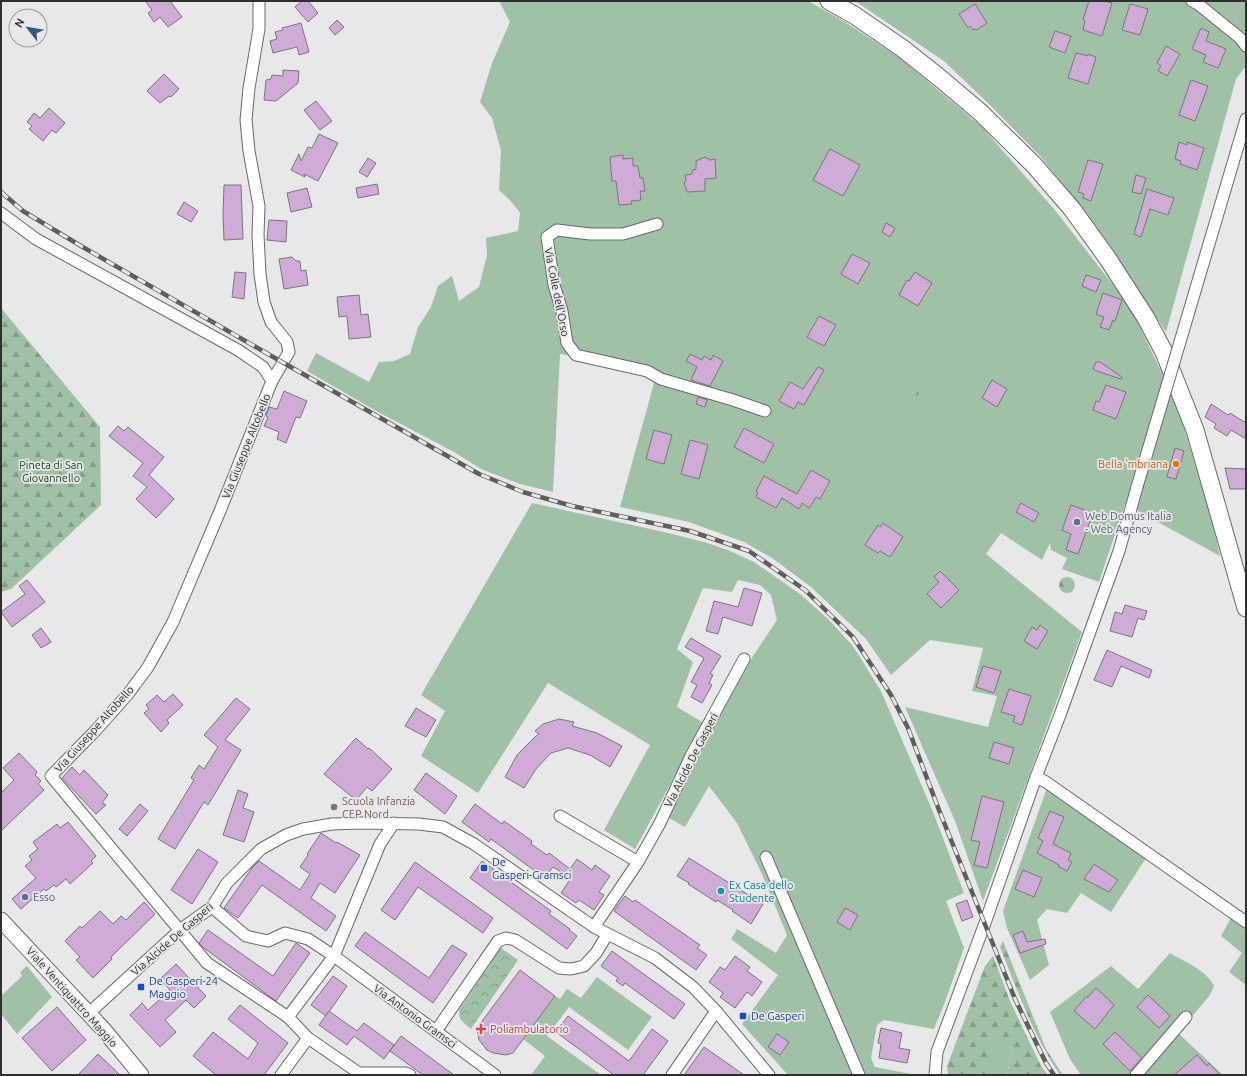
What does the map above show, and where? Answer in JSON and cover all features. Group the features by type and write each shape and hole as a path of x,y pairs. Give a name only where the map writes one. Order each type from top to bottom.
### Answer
{"main road":[{"path":"829,1 854,15 902,48 941,78 980,112 1034,165 1072,209 1108,259 1146,318 1167,359 1195,430 1246,608"},
{"name":"Viale Ventiquattro Maggio","path":"1,920 103,1029 141,1075"}],"street":[{"name":"Via Giuseppe Altobello","path":"180,929 51,776 96,730 128,694 148,667 173,622 220,511 272,381 289,352 287,342 271,322 264,302 260,274 258,235 260,206 249,151 246,120 249,88 258,29 259,1"},
{"path":"1192,1 1198,4 1240,38 1246,46"},
{"path":"935,1075 937,1052 985,923 1036,777 1120,551 1137,487 1246,119"},
{"path":"1,213 36,239 238,350 263,367 272,381"},
{"name":"Via Colle dell'Orso","path":"657,224 623,234 590,234 557,230 547,238 554,285 562,311 567,343 576,355 647,371 660,379 765,411"},
{"name":"Via Alcide De Gasperi","path":"594,927 638,862 660,823 691,756 744,659"},
{"path":"1036,777 1046,782 1246,922"},
{"path":"560,816 638,862"},
{"path":"288,1017 334,956 380,844 394,823"},
{"name":"Via Alcide De Gasperi","path":"88,1014 180,929 212,907 227,883 261,849 286,835 303,829 332,824 394,823 443,827 474,844 594,927 607,935 655,958 693,987 716,1011 770,1075"},
{"path":"766,857 859,1075"},
{"name":"Via Antonio Gramsci","path":"212,907 246,936 268,941 285,933 308,939 334,956 436,1031 488,1073"},
{"path":"180,929 207,963 288,1017 308,1038 359,1073 406,1073 410,1075"},
{"path":"436,1031 498,941 506,938 515,940 559,968 571,969 584,966 596,953 607,935"},
{"path":"672,1075 716,1011"},
{"path":"1136,1075 1186,1017"},
{"path":"281,1075 308,1038"}],"green space":[{"path":"499,1 808,1 845,22 900,58 982,127 1054,209 1131,308 1177,405 1212,520 1220,556 1125,504 1099,582 1062,569 1067,558 1051,550 1050,543 1042,560 1001,533 986,554 1082,632 983,901 955,821 905,707 988,727 997,696 972,691 983,648 930,640 891,675 866,639 811,587 772,558 744,542 689,522 620,507 657,372 632,363 560,354 553,492 520,484 481,469 454,452 378,412 307,371 316,353 369,382 379,362 394,361 410,354 418,327 431,307 438,286 452,276 459,301 479,287 487,255 486,238 518,231 520,213 510,200 499,190 501,150 492,118 480,102 492,63 510,22"},
{"path":"855,1 1246,1 1246,66 1236,79 1166,332 1129,275 1084,211 1042,158 944,61"},
{"name":"Pineta di San Giovannello","path":"1,308 100,427 101,505 11,589 1,592"},
{"path":"912,384 916,384 920,390 916,396 912,396 908,392 908,388"},
{"path":"532,503 664,532 704,542 728,550 754,562 800,594 829,620 853,646 881,691 933,812 964,893 946,901 964,948 934,1029 884,1020 877,1025 871,1058 875,1067 916,1075 788,1075 742,1024 778,975 731,939 737,929 776,953 787,935 762,874 737,823 709,786 685,827 669,818 691,765 753,656 777,620 771,595 760,585 738,580 732,592 703,588 677,649 693,662 677,707 704,723 635,849 604,830 650,745 548,683 478,793 421,756 445,711 421,695"},
{"path":"1067,577 1073,579 1075,585 1073,591 1067,593 1061,591 1059,585 1061,579"},
{"path":"1047,788 1146,858 1111,912 1081,893 1067,913 1047,909 1037,920 1049,965 1030,980 1007,928 1003,911"},
{"path":"1231,918 1246,928 1246,985 1229,972 1242,953 1221,936"},
{"path":"1003,941 1046,1049 1063,1075 1060,1075 1034,1029 1000,947"},
{"path":"501,948 518,960 471,1029 459,1016 459,1010"},
{"path":"1170,953 1201,971 1214,986 1210,995 1178,1033 1223,1075 1081,1075 1070,1059 1050,1012 1111,966 1138,989"},
{"path":"993,956 1010,1001 1041,1066 1048,1075 1007,1075 1012,1048 993,1037 985,1075 948,1075 947,1066 985,966"},
{"path":"27,966 52,997 17,1034 1,1014 1,996 22,976 20,972"},
{"path":"597,977 652,1017 628,1050 569,1007 547,1036 601,1075 531,1075 545,1056 523,1039 555,996 560,999 567,989 581,998"},
{"path":"992,1036 1012,1048 1007,1075 985,1075"}],"building":[{"path":"145,1 170,1 182,17 168,27 160,17 154,22 148,13 152,10"},
{"path":"302,1 308,1 318,13 308,22 295,7"},
{"path":"1089,1 1104,1 1112,3 1102,36 1083,30 1085,21 1083,20"},
{"path":"975,4 987,23 976,30 973,30 970,26 968,28 959,14"},
{"path":"1130,4 1148,9 1140,35 1122,30"},
{"path":"337,20 344,27 335,35 329,28"},
{"path":"301,23 309,52 299,55 297,47 273,53 270,41 277,39 275,32 283,30 282,28"},
{"path":"1201,28 1209,32 1206,41 1226,49 1218,68 1203,62 1206,55 1192,49"},
{"path":"1055,31 1071,36 1065,53 1049,47"},
{"path":"1166,46 1180,54 1167,76 1158,71 1161,66 1157,63"},
{"path":"1076,53 1088,56 1088,54 1096,57 1088,84 1068,78"},
{"path":"283,70 299,71 298,83 276,101 264,100 266,80 271,79 272,75 283,76"},
{"path":"164,74 179,89 171,97 169,96 160,103 147,91"},
{"path":"1191,80 1208,86 1195,121 1179,115"},
{"path":"316,101 332,121 320,130 304,110"},
{"path":"49,108 65,123 56,133 52,130 43,141 29,129 32,126 27,122 34,113 40,118"},
{"path":"319,134 338,143 318,181 304,174 305,177 291,170 299,154 301,161 308,147 312,148"},
{"path":"1179,142 1187,145 1187,142 1204,148 1197,170 1180,164 1181,161 1175,159"},
{"path":"830,149 860,165 843,196 813,180"},
{"path":"623,155 623,159 633,158 633,166 638,166 640,178 643,178 645,191 640,191 641,200 631,201 632,204 619,205 616,181 612,181 610,157"},
{"path":"705,157 710,160 715,159 716,178 705,179 705,191 687,192 684,184 686,180 685,175 692,174 693,170 696,169 696,161"},
{"path":"368,158 376,163 367,177 359,172"},
{"path":"1088,160 1103,164 1091,201 1083,198 1084,194 1078,192"},
{"path":"1136,175 1146,178 1141,194 1132,192"},
{"path":"377,184 379,194 358,198 356,188"},
{"path":"224,185 241,185 243,239 224,240"},
{"path":"307,188 312,207 291,212 287,193"},
{"path":"1147,189 1174,198 1168,215 1150,209 1141,237 1134,234"},
{"path":"184,202 198,211 191,222 177,214"},
{"path":"269,220 287,221 286,242 267,240"},
{"path":"886,223 895,228 890,237 882,232"},
{"path":"852,254 870,263 858,284 841,274"},
{"path":"292,257 296,261 300,261 301,271 306,270 308,285 284,289 279,259"},
{"path":"235,272 246,273 244,299 232,297"},
{"path":"915,272 932,283 918,306 899,295 907,280 909,281"},
{"path":"1086,275 1101,280 1096,292 1082,286"},
{"path":"1103,293 1122,300 1115,321 1113,320 1109,330 1100,327 1104,317 1096,314"},
{"path":"359,295 361,315 368,314 371,337 349,339 347,316 339,317 337,297"},
{"path":"819,316 836,325 824,346 807,337"},
{"path":"690,354 702,360 704,356 711,360 713,355 723,361 710,386 691,380 697,367 686,361"},
{"path":"1096,362 1100,362 1122,377 1121,379 1093,369"},
{"path":"818,367 824,370 804,405 798,402 794,409 779,401 790,382 803,389"},
{"path":"992,380 1007,389 997,407 982,398"},
{"path":"1106,385 1126,392 1116,419 1093,410 1096,401 1099,402"},
{"path":"284,391 307,401 300,418 296,417 286,443 277,439 279,432 264,426 268,417 266,416 269,407 277,409"},
{"path":"698,397 707,400 705,407 696,404"},
{"path":"1211,404 1228,415 1230,413 1246,423 1246,439 1231,430 1227,436 1214,428 1216,424 1205,417"},
{"path":"118,426 124,431 128,427 164,457 149,475 174,499 156,518 136,499 147,487 133,476 143,463 109,436"},
{"path":"744,428 774,444 764,463 734,447"},
{"path":"654,430 672,435 664,464 646,459"},
{"path":"690,440 708,445 699,479 681,474"},
{"name":"Bella 'mbriana","path":"1175,448 1184,451 1176,479 1167,477"},
{"path":"1225,468 1246,469 1246,489 1230,489"},
{"path":"811,470 830,481 820,499 816,497 809,508 802,503 799,509 782,498 776,508 756,497 758,492 756,491 764,476 797,494"},
{"path":"1021,503 1039,513 1034,522 1016,512"},
{"name":"Web Domus Italia - Web Agency","path":"1071,505 1093,513 1078,554 1066,550 1071,534 1062,530"},
{"path":"883,523 903,537 890,557 880,551 878,553 865,545 878,525 880,527"},
{"path":"940,571 959,590 941,608 927,594 939,582 934,577"},
{"path":"27,580 45,602 12,627 1,612 25,594 19,586"},
{"path":"744,588 762,593 752,626 723,617 718,634 706,631 714,601 738,607"},
{"path":"1125,605 1147,611 1144,620 1138,618 1132,637 1110,631 1115,612 1122,614"},
{"path":"1040,625 1048,631 1037,649 1024,641 1032,627 1037,630"},
{"path":"41,628 51,642 41,648 32,635"},
{"path":"691,638 721,656 710,674 713,675 709,683 712,685 702,703 691,697 697,685 691,682 704,658 685,647"},
{"path":"1107,650 1152,670 1149,678 1121,666 1112,687 1094,680"},
{"path":"983,666 1001,671 994,693 976,687"},
{"path":"1009,689 1031,696 1022,725 1013,722 1015,716 1001,712"},
{"path":"173,694 183,705 167,720 169,723 161,732 144,713 149,709 146,705 157,695 164,702"},
{"path":"236,698 250,709 225,740 241,750 208,805 204,802 175,849 158,839 194,780 191,778 199,765 204,769 218,747 204,735"},
{"path":"416,708 436,720 426,737 405,726"},
{"path":"559,719 574,722 572,726 597,733 622,746 610,767 590,755 568,748 551,753 536,769 524,788 505,777 517,755 539,734 535,731 543,724"},
{"path":"356,738 392,769 372,791 367,787 356,800 324,774"},
{"path":"994,742 1014,748 1009,764 989,758"},
{"path":"19,753 37,772 35,775 41,781 38,784 44,790 1,831 1,793 14,780 3,768"},
{"path":"72,767 80,775 84,770 108,795 102,803 106,805 96,814 62,778"},
{"path":"426,773 457,796 445,814 414,790"},
{"path":"238,790 248,794 243,808 254,812 244,842 223,835"},
{"path":"982,796 1004,802 987,868 974,865 980,842 971,840"},
{"path":"140,804 148,811 127,836 119,829"},
{"path":"475,804 502,824 504,821 532,841 531,844 547,855 549,853 570,869 577,859 592,870 595,865 610,876 599,892 604,895 594,910 579,900 576,903 561,893 571,878 553,867 546,876 537,869 535,871 491,839 489,842 462,822"},
{"path":"1050,811 1064,817 1053,844 1071,853 1068,860 1072,862 1067,871 1037,853 1043,841 1038,838"},
{"path":"68,822 96,856 91,861 93,863 70,884 66,879 56,887 54,885 46,891 44,889 21,909 12,899 36,878 25,866 32,860 29,856 38,849 33,842 57,824 60,828"},
{"path":"321,833 336,843 337,842 360,855 335,893 320,883 311,898 336,916 326,931 262,885 238,918 224,908 252,868 259,861 300,890 310,874 300,867"},
{"path":"198,849 218,862 192,904 171,890"},
{"name":"Ex Casa dello Studente","path":"689,858 763,904 751,924 732,911 733,910 717,900 716,902 677,876"},
{"path":"482,861 551,911 549,914 577,936 567,949 470,878"},
{"path":"415,862 493,918 483,933 418,887 395,920 381,910"},
{"path":"1094,864 1118,880 1109,892 1084,879"},
{"path":"1023,870 1042,878 1034,897 1015,889"},
{"path":"625,896 633,902 635,900 700,945 697,948 707,955 696,970 614,911"},
{"path":"967,900 973,917 962,921 956,904"},
{"path":"144,902 155,914 111,957 112,959 93,978 76,960 80,957 65,941 80,926 82,928 100,911 113,924 121,916 126,920"},
{"path":"845,908 858,915 850,930 837,922"},
{"path":"208,930 273,976 296,943 310,953 276,1001 199,943"},
{"path":"1023,931 1027,942 1045,939 1046,944 1020,953 1013,935"},
{"path":"365,932 429,978 452,945 467,954 433,1003 355,946"},
{"path":"612,951 685,1004 674,1019 625,983 623,986 616,981 618,978 601,966"},
{"path":"735,956 750,967 747,971 762,982 752,996 747,992 735,1008 720,997 723,993 709,982 720,967 725,970"},
{"path":"176,964 206,996 194,1008 186,1000 165,1020 176,1032 160,1047 130,1015 142,1003 148,1010 170,990 160,979"},
{"path":"520,970 555,996 513,1053 506,1055 493,1053 487,1050 479,1040 477,1028"},
{"path":"333,976 347,986 326,1016 311,1005"},
{"path":"1096,988 1114,1005 1095,1029 1074,1011"},
{"path":"1148,995 1170,1016 1159,1028 1137,1007"},
{"path":"240,1005 288,1043 264,1075 216,1075 193,1056 213,1032 248,1059 258,1043 228,1019"},
{"path":"57,1007 86,1040 52,1071 22,1038"},
{"path":"329,1011 357,1031 364,1023 394,1045 384,1059 354,1036 347,1045 319,1025"},
{"path":"568,1016 629,1061 652,1029 668,1041 643,1075 614,1075 556,1032"},
{"path":"881,1028 902,1033 899,1048 910,1050 907,1063 879,1058 881,1044 878,1043"},
{"path":"1115,1032 1142,1058 1130,1071 1103,1044"},
{"path":"777,1034 789,1042 780,1055 768,1047"},
{"path":"401,1036 454,1075 423,1075 390,1051"},
{"path":"704,1047 727,1063 744,1075 684,1075"},
{"path":"98,1054 120,1075 78,1075"},
{"path":"1197,1055 1207,1066 1209,1063 1220,1075 1174,1075"}],"railway":[{"path":"1,192 23,211 81,246 479,474 523,492 572,506 690,531 749,551 805,590 853,637 891,695 908,728 939,810 1015,999 1046,1063 1054,1075"}],"place":[{"name":"Bella 'mbriana","path":"1176,464"},
{"name":"Web Domus Italia - Web Agency","path":"1077,522"},
{"name":"Scuola Infanzia CEP Nord","path":"334,807"},
{"name":"De Gasperi-Gramsci","path":"484,868"},
{"name":"Ex Casa dello Studente","path":"721,891"},
{"name":"Esso","path":"25,897"},
{"name":"De Gasperi-24 Maggio","path":"141,987"},
{"name":"De Gasperi","path":"743,1016"},
{"name":"Poliambulatorio","path":"481,1029"}]}
